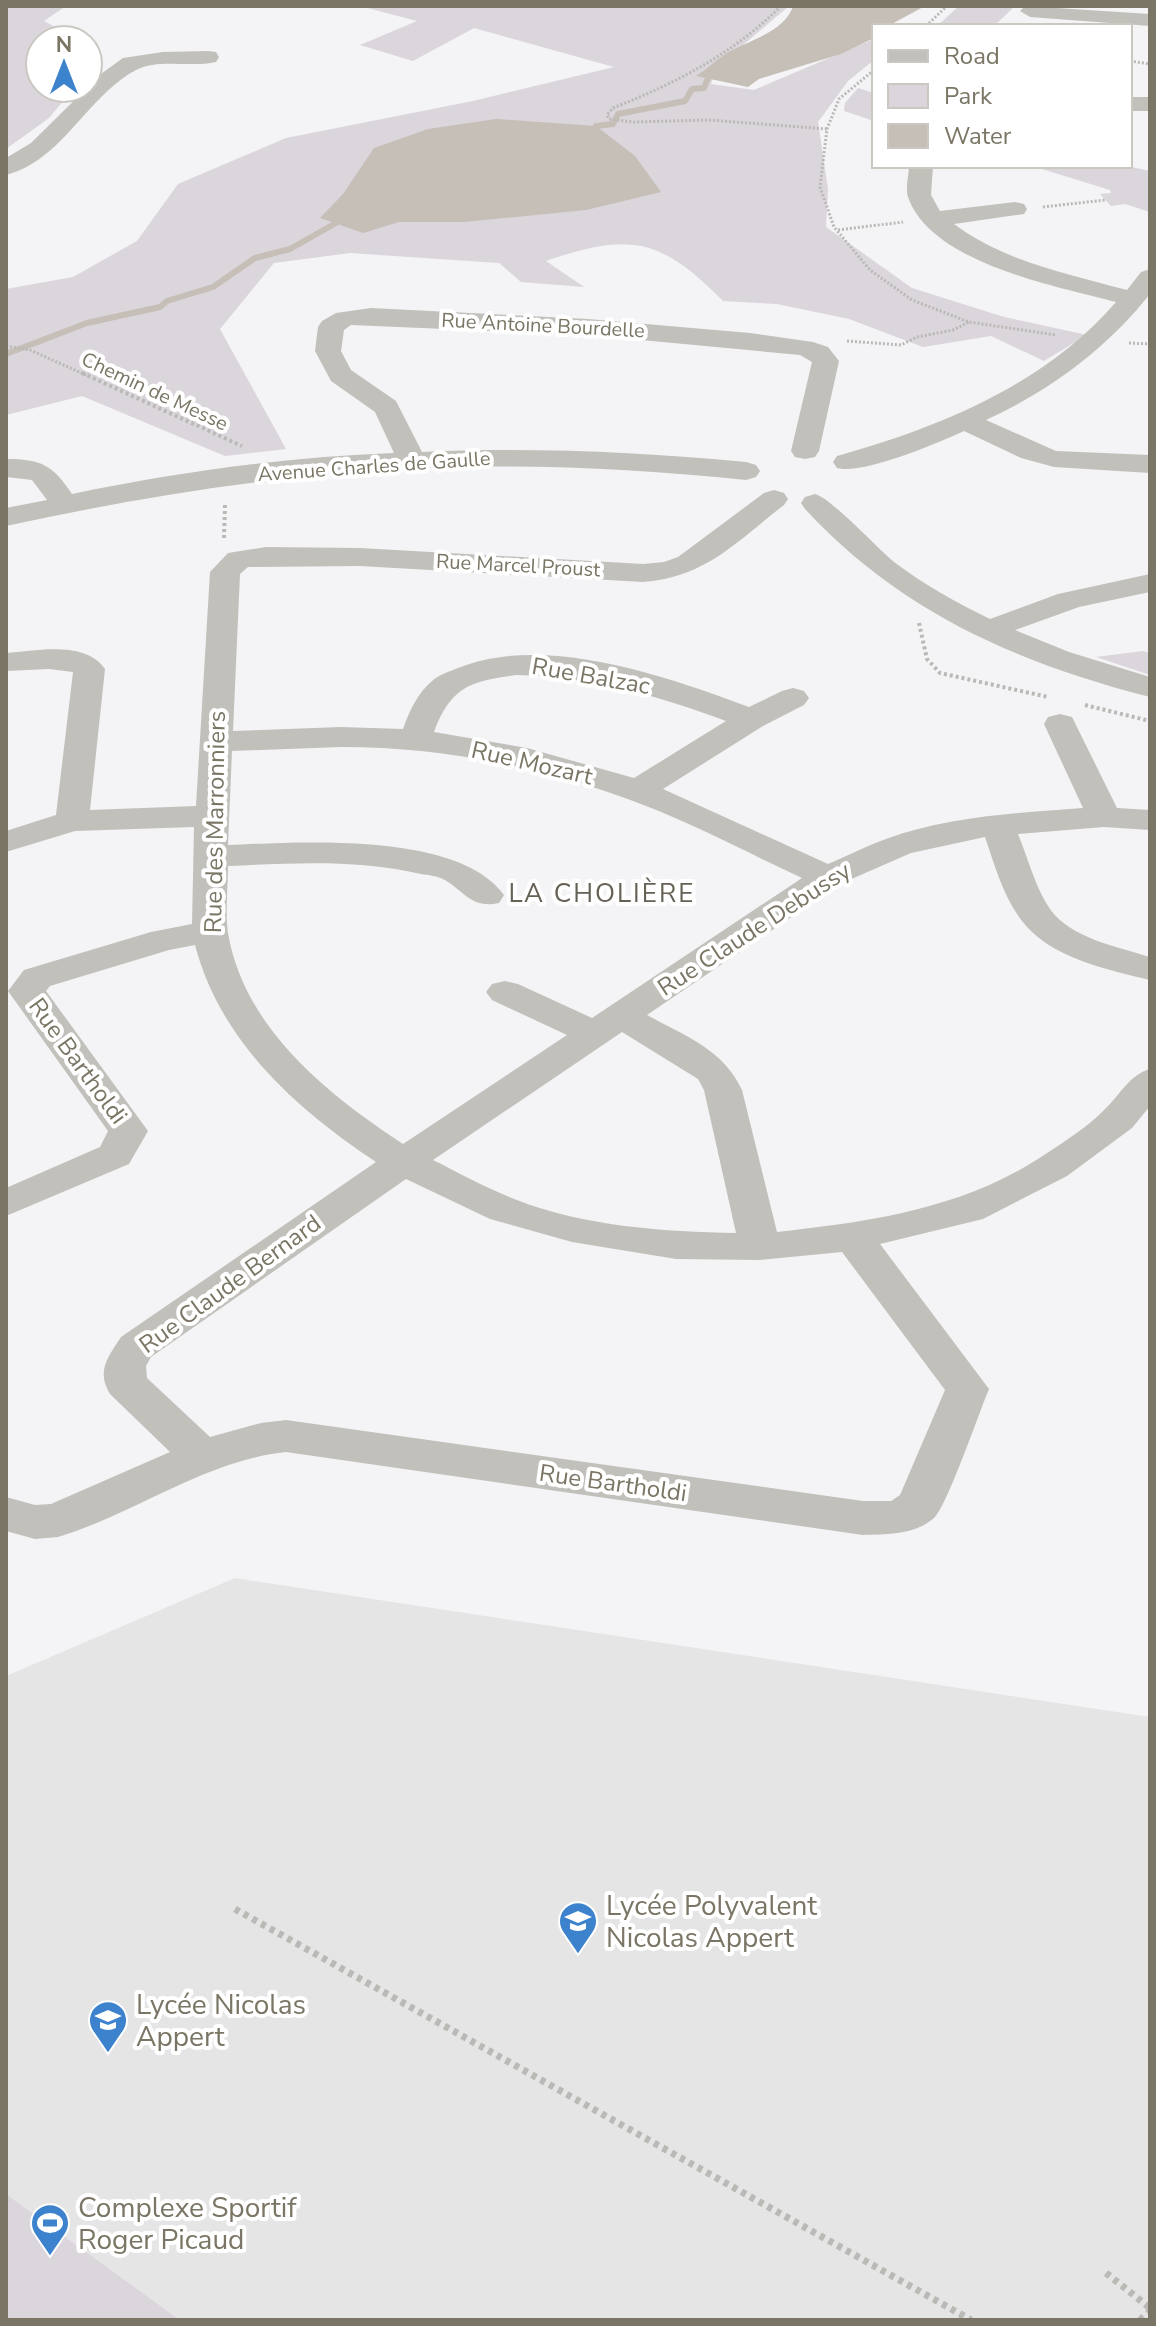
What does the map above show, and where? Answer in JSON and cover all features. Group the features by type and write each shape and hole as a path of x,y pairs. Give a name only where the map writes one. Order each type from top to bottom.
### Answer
{"street":[{"path":"1030,11 1150,20"},
{"path":"6,168 39,148 109,79 131,63 163,58 208,57"},
{"path":"920,168 916,182 922,203 932,219 971,247 1005,261 1133,299"},
{"path":"932,219 1015,209"},
{"path":"804,348 819,353 826,361 774,458 749,485 774,499 815,503 1036,382 1091,341 1133,299 1150,277"},
{"name":"Rue Antoine Bourdelle","path":"409,460 407,445 386,407 340,375 328,351 331,327 345,318 371,316 649,330 713,335 804,348"},
{"path":"964,420 1031,452 1054,459 1150,464"},
{"name":"Avenue Charles de Gaulle","path":"6,517 218,478 290,468 409,460 831,455 851,481"},
{"path":"6,468 29,467 44,472 64,504"},
{"name":"Rue Marcel Proust","path":"239,559 266,556 360,557 643,573 669,571 689,563 774,499"},
{"path":"815,503 866,554 918,592 990,630 1054,658 1150,687"},
{"name":"Rue des Marronniers","path":"239,559 225,572 210,856 210,932 220,970 243,1019 284,1068 338,1119 403,1162 504,1210 572,1229 676,1246 760,1247 853,1237 969,1210 1053,1167 1118,1119 1150,1081"},
{"path":"990,630 1037,608 1075,597 1150,583"},
{"path":"6,662 63,660 81,662 89,669 72,821"},
{"name":"Rue Balzac","path":"415,740 429,705 447,684 480,669 518,664 558,666 670,691 751,719"},
{"path":"637,791 751,719 793,698"},
{"path":"1065,709 1104,817"},
{"name":"Rue Mozart","path":"216,742 359,737 415,740 493,751 569,769 637,791 828,877"},
{"path":"6,842 72,821 212,816"},
{"name":"Rue Claude Debussy","path":"403,1162 828,877 899,846 945,834 997,825 1104,817 1150,820"},
{"path":"997,825 1034,912 1044,925 1060,937 1150,969"},
{"path":"210,856 315,852 394,857 455,871 486,895"},
{"name":"Rue Bartholdi","path":"6,1203 115,1155 128,1131 27,991 37,978 164,940 210,932"},
{"path":"505,992 609,1025 701,1061 715,1073 723,1090 760,1247"},
{"name":"Rue Claude Bernard","path":"203,1457 125,1383 124,1366 136,1347 403,1162"},
{"name":"Rue Bartholdi","path":"6,1514 35,1522 58,1520 203,1457 264,1436 286,1436 863,1518 899,1517 919,1505 967,1389 853,1237"}],"path":[{"path":"781,6 739,45 704,67 613,108 607,115 609,119 627,123 709,120 742,125 827,129"},
{"path":"928,24 947,6"},
{"path":"872,72 839,99 827,129 820,187 837,231 870,270 912,300 969,322 1091,341"},
{"path":"1015,209 1105,200"},
{"path":"837,231 932,219"},
{"path":"804,348 816,341 828,340 901,345 910,338 960,329 969,322"},
{"name":"Chemin de Messe","path":"9,346 30,350 290,468"},
{"path":"218,478 226,490 224,539 239,559"},
{"path":"942,605 918,618 927,659 940,673 1065,709 1150,721"},
{"path":"235,1909 971,2320"},
{"path":"1106,2273 1150,2310 1140,2320"}],"shaded area":[{"name":"Lycée Polyvalent Nicolas Appert","path":"235,1578 1150,1717 1150,2320 180,2320 6,2194 6,1676"}],"green space":[{"path":"6,6 66,6 44,21 50,24 24,24 24,104 61,104 49,118 6,149"},
{"path":"360,6 789,6 717,67 711,84 754,90 872,40 872,62 848,81 818,122 828,189 826,227 912,288 1004,317 1087,335 1044,361 991,336 923,347 849,319 777,304 723,301 681,264 643,246 600,246 546,261 584,287 521,282 499,263 350,253 274,263 220,329 286,449 225,456 82,396 6,415 6,289 73,277 137,241 178,184 286,138 473,101 614,67 474,28 413,61 360,45 417,21"},
{"path":"959,6 1015,6 996,24 939,24"},
{"path":"858,88 872,92 872,120 844,111 845,103"},
{"path":"1132,167 1150,171 1150,212 1125,204 1111,206 1100,194 1111,193 1110,190 1038,168"},
{"path":"1143,651 1150,653 1150,675 1096,657"},
{"name":"Complexe Sportif Roger Picaud","path":"6,2194 180,2320 6,2320"}],"water":[{"path":"793,6 925,6 892,24 872,24 872,39 841,54 759,79 748,87 696,76 727,53 775,29"},
{"path":"496,119 596,126 635,156 661,192 586,210 464,222 399,222 363,233 320,218 343,194 374,148 428,129"}],"waterway":[{"path":"596,126 613,124 618,114 685,101 692,89 704,88 708,78"},
{"path":"6,354 87,323 160,307 167,301 213,287 255,258 290,249 336,223"}],"place":[{"name":"Lycée Polyvalent Nicolas Appert","path":"578,1955"},
{"name":"Lycée Nicolas Appert","path":"108,2054"},
{"name":"Complexe Sportif Roger Picaud","path":"50,2257"}],"district":[{"name":"LA CHOLIÈRE","path":"602,893"}]}
